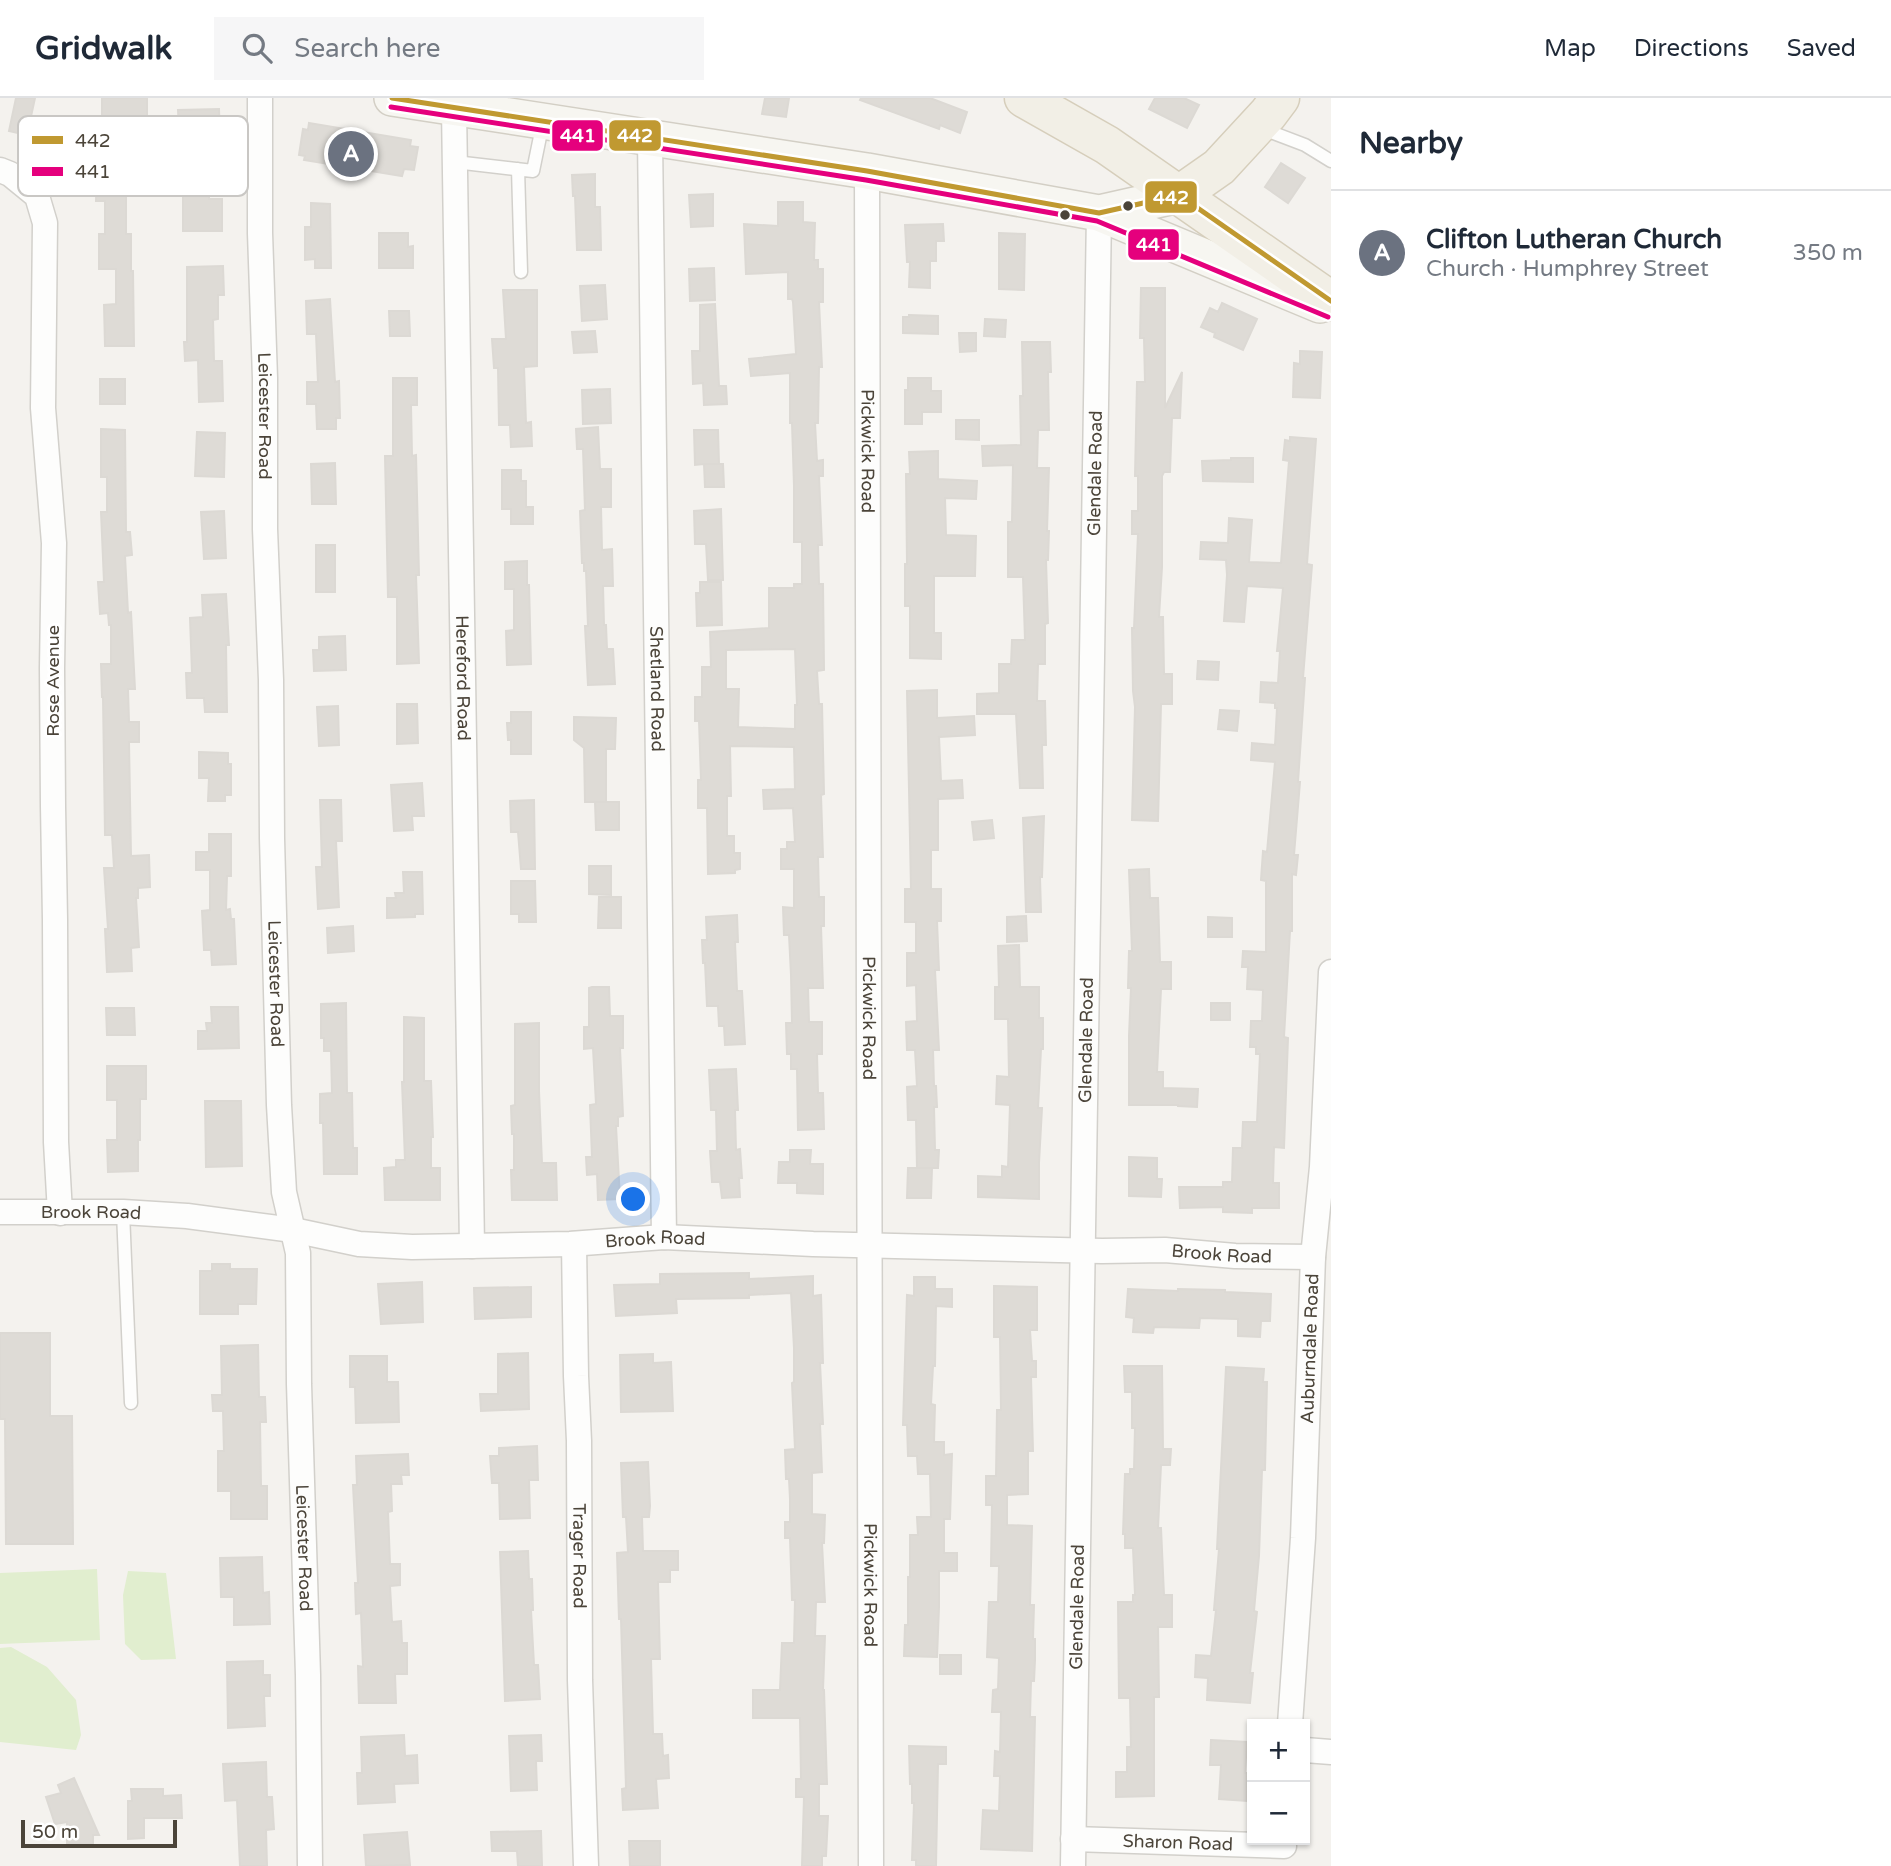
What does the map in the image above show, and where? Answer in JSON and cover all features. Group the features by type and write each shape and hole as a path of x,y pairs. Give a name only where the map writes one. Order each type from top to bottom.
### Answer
{"main road":[{"path":"392,98 867,171 1099,213 1331,309"},
{"path":"1024,98 1107,145 1331,301"},
{"path":"1099,213 1179,195 1219,167 1268,112"}],"street":[{"name":"Leicester Road","path":"260,98 265,529 271,680 279,1105 284,1192 298,1253 310,1866"},
{"name":"Hereford Road","path":"454,108 472,1246"},
{"name":"Shetland Road","path":"650,138 664,1237"},
{"name":"Rose Avenue","path":"0,170 18,181"},
{"name":"Pickwick Road","path":"867,171 871,1866"},
{"name":"Rose Avenue","path":"37,196 45,223 43,408 54,543 52,792 56,1142 60,1213"},
{"name":"Glendale Road","path":"1073,1866 1099,213"},
{"name":"Auburndale Road","path":"1290,1719 1303,1538 1313,1257 1321,1167 1331,972"},
{"name":"Brook Road","path":"0,1212 123,1212 187,1216 293,1230 359,1244 412,1247 574,1244 664,1237 813,1244 1165,1250 1235,1256 1313,1257"},
{"name":"Trager Road","path":"574,1244 579,1441 580,1680 586,1866"},
{"path":"1310,1750 1331,1752"},
{"name":"Sharon Road","path":"1073,1839 1284,1851"}],"lane":[{"path":"1268,112 1305,145 1331,161"},
{"path":"455,162 533,171 543,122"},
{"path":"518,169 521,272"},
{"path":"123,1212 131,1403"}],"green space":[{"path":"97,1569 100,1640 0,1644 0,1573"},
{"path":"128,1571 166,1573 176,1659 141,1660 125,1644 123,1595"},
{"path":"11,1647 47,1667 76,1700 81,1735 76,1750 0,1742 0,1648"}],"building":[{"path":"16,98 35,98 31,116 18,116 18,133 9,131"},
{"path":"102,98 147,98 147,116 102,116"},
{"path":"765,98 789,98 786,117 762,114"},
{"path":"930,98 967,112 960,133 940,125 939,129 860,100"},
{"path":"1155,98 1184,98 1199,105 1187,128 1149,109"},
{"path":"219,109 219,116 178,116 178,110"},
{"path":"309,123 411,140 410,146 418,147 414,170 404,169 402,176 304,160 305,156 299,155 303,129 308,130"},
{"path":"1281,163 1305,178 1288,203 1265,187"},
{"path":"595,174 595,207 600,207 601,250 577,250 572,175"},
{"path":"713,194 713,226 691,227 689,195"},
{"path":"96,196 126,196 126,234 131,234 133,271 134,346 105,346 104,305 116,304 116,269 99,269 99,234 105,234 105,201 96,201"},
{"path":"183,196 222,199 222,231 183,231"},
{"path":"778,202 803,202 803,222 815,223 814,260 818,260 818,269 823,269 823,302 819,302 822,367 819,367 818,423 815,423 817,461 823,460 823,476 819,476 822,545 818,545 819,584 823,584 824,670 817,671 819,704 822,704 824,794 821,795 823,857 818,857 819,897 824,897 824,926 821,926 823,988 808,988 809,1022 822,1022 822,1054 817,1054 818,1093 823,1093 824,1129 798,1130 797,1069 791,1069 791,1054 787,1054 786,1023 792,1023 791,975 789,935 784,935 783,907 794,908 794,869 781,869 781,849 787,849 787,842 795,842 793,808 764,809 763,790 795,789 794,747 730,746 731,796 727,796 727,836 734,836 734,853 740,853 740,869 735,870 735,873 708,874 707,808 698,808 698,780 701,780 699,721 695,721 695,697 702,697 702,667 711,667 710,632 769,628 769,588 794,588 794,584 802,584 802,542 794,542 790,373 751,376 749,359 796,354 793,302 788,299 788,272 746,274 744,224 778,226","holes":["795,649 795,729 738,727 739,689 726,689 726,650"]},
{"path":"311,203 330,204 331,268 315,268 315,259 305,260 305,227 311,227"},
{"path":"943,224 944,241 936,241 936,261 930,261 930,288 909,287 910,262 907,262 905,225"},
{"path":"379,233 408,233 408,247 413,246 413,268 379,268"},
{"path":"999,233 1025,234 1024,290 999,289"},
{"path":"223,266 224,295 218,295 218,319 213,320 214,361 222,361 223,401 199,402 198,360 185,361 187,267"},
{"path":"714,268 715,300 690,301 689,269"},
{"path":"605,285 607,319 582,321 580,286"},
{"path":"1141,288 1165,288 1165,408 1182,372 1180,418 1172,418 1170,472 1164,472 1162,476 1159,617 1163,617 1164,674 1172,674 1172,704 1161,704 1158,821 1132,820 1135,707 1132,628 1138,534 1132,534 1132,511 1138,511 1138,476 1135,476 1137,382 1145,382 1144,338 1140,338"},
{"path":"503,290 537,290 537,366 524,367 526,423 531,422 532,446 511,447 510,425 499,425 498,368 494,368 492,339 506,339"},
{"path":"330,299 335,382 339,381 340,418 336,418 336,429 317,429 316,404 307,404 307,382 318,382 316,334 307,334 306,301"},
{"path":"1222,303 1257,319 1243,350 1214,337 1215,333 1201,327 1210,308 1218,312"},
{"path":"715,304 719,386 726,386 727,404 704,405 703,383 693,384 692,351 700,351 700,305"},
{"path":"389,311 409,311 410,336 390,336"},
{"path":"938,316 938,334 903,333 903,317"},
{"path":"985,319 1006,320 1005,337 984,336"},
{"path":"595,331 597,352 574,353 572,332"},
{"path":"959,333 976,333 976,351 960,352"},
{"path":"1022,342 1050,342 1049,430 1038,430 1037,468 1049,468 1046,560 1048,623 1045,624 1045,664 1038,664 1037,701 1045,701 1043,788 1020,788 1016,714 977,714 977,694 999,693 999,664 1011,664 1012,640 1025,640 1023,577 1008,577 1008,522 1012,522 1013,465 983,466 982,446 1021,445"},
{"path":"1300,351 1322,352 1320,398 1293,397 1294,363 1300,364"},
{"path":"393,378 417,378 417,405 411,405 412,456 416,455 419,663 397,664 397,597 388,597 385,456 393,456"},
{"path":"908,378 931,378 931,391 941,391 941,412 922,412 922,424 905,424 905,390 908,390"},
{"path":"100,379 125,379 125,404 100,404"},
{"path":"610,389 611,423 583,424 582,390"},
{"path":"956,420 979,420 979,440 956,439"},
{"path":"598,427 600,469 611,469 611,507 601,507 602,550 612,549 613,586 603,586 604,625 607,649 613,649 615,684 588,685 586,571 582,563 580,511 585,510 583,449 577,449 576,429"},
{"path":"101,429 125,430 126,532 130,532 132,555 125,556 135,689 128,689 129,722 139,722 139,742 129,742 131,856 149,855 150,887 138,888 136,898 139,947 131,948 132,971 107,972 105,929 108,929 104,868 114,868 112,835 105,835 101,664 111,664 111,625 108,613 100,614 98,582 104,582 101,512 107,512 107,477 101,477"},
{"path":"694,430 718,430 719,464 723,464 724,487 705,487 704,464 695,465"},
{"path":"197,432 225,433 224,477 195,476"},
{"path":"1290,437 1316,439 1307,564 1312,565 1294,855 1298,855 1296,875 1292,874 1292,931 1284,1037 1288,1038 1284,1148 1274,1147 1273,1183 1279,1183 1279,1208 1252,1208 1252,1213 1223,1212 1223,1207 1180,1208 1179,1187 1223,1187 1223,1182 1232,1182 1233,1148 1242,1148 1243,1122 1257,1122 1260,1054 1256,1054 1256,1047 1250,1047 1251,1021 1262,1021 1263,990 1247,989 1248,967 1242,967 1243,951 1266,952 1266,881 1261,880 1263,851 1267,852 1275,762 1251,760 1252,743 1275,745 1277,708 1275,703 1260,702 1261,682 1278,683 1280,651 1277,651 1283,588 1247,586 1244,622 1224,621 1226,560 1200,559 1201,542 1228,543 1229,518 1252,520 1249,562 1281,563 1289,461 1283,460 1285,440 1290,441"},
{"path":"938,451 938,479 977,481 976,499 945,498 946,535 976,536 975,576 934,576 934,633 941,633 941,659 910,658 910,606 905,606 906,474 910,474 909,452"},
{"path":"1253,458 1253,482 1203,481 1202,461"},
{"path":"335,463 336,504 312,504 311,464"},
{"path":"502,470 521,470 521,481 526,481 526,507 533,507 533,524 511,524 511,509 502,509"},
{"path":"721,509 723,580 708,580 706,544 695,544 694,511"},
{"path":"224,511 226,558 204,559 201,512"},
{"path":"316,545 335,545 335,592 316,592"},
{"path":"527,561 531,664 507,665 506,631 514,630 514,589 505,589 505,562"},
{"path":"700,582 721,582 722,625 697,626 696,593 700,593"},
{"path":"226,594 229,645 226,645 227,712 205,712 204,698 187,698 186,673 192,673 190,618 203,617 202,595"},
{"path":"345,636 346,670 314,671 313,650 319,650 319,637"},
{"path":"1198,661 1219,662 1218,680 1197,679"},
{"path":"937,690 937,718 974,716 975,735 939,737 941,781 962,780 963,798 938,799 938,850 931,850 931,889 941,889 941,921 937,921 939,970 935,970 939,1050 933,1050 937,1107 934,1107 935,1150 939,1150 938,1168 917,1168 916,1120 908,1120 907,1087 917,1086 915,1050 907,1050 906,1022 917,1021 916,985 907,986 907,953 916,953 916,922 905,922 905,889 911,889 907,691"},
{"path":"397,704 417,704 418,743 397,744"},
{"path":"338,706 339,745 319,746 317,707"},
{"path":"1220,710 1239,711 1237,731 1218,729"},
{"path":"511,712 531,712 531,754 511,754 507,723 511,723"},
{"path":"574,717 616,718 615,749 606,749 606,802 585,802 584,748 574,740"},
{"path":"199,752 228,753 228,764 231,764 231,795 225,795 225,801 208,801 209,778 199,778"},
{"path":"422,783 424,816 412,816 413,830 394,831 391,785"},
{"path":"320,800 341,800 342,841 336,841 339,907 318,909 316,867 322,867"},
{"path":"534,800 535,869 521,869 518,832 511,832 510,801"},
{"path":"595,802 619,802 619,830 596,830"},
{"path":"1044,816 1041,912 1026,912 1023,818"},
{"path":"992,820 994,838 974,840 972,822"},
{"path":"209,834 231,834 231,876 227,876 226,910 230,909 231,919 234,919 236,964 212,965 211,950 204,950 202,911 210,910 210,870 196,870 196,852 209,852"},
{"path":"589,866 611,866 611,895 589,894"},
{"path":"1149,869 1150,898 1158,898 1160,962 1171,962 1171,989 1161,989 1157,1072 1163,1072 1163,1088 1198,1089 1197,1107 1129,1105 1131,988 1128,988 1129,951 1132,951 1129,870"},
{"path":"403,872 422,872 423,914 387,918 387,898 396,898 395,893 404,893"},
{"path":"511,881 535,881 536,922 519,922 519,914 511,914"},
{"path":"599,897 621,897 621,928 598,928"},
{"path":"737,915 737,991 742,991 745,1044 725,1045 724,1026 719,1026 718,1006 707,1006 702,940 707,940 706,917"},
{"path":"1026,916 1027,941 1007,942 1007,917"},
{"path":"1208,917 1232,918 1232,937 1208,937"},
{"path":"353,926 354,951 328,953 327,928"},
{"path":"1019,945 1020,987 1039,987 1039,1018 1043,1018 1038,1108 1042,1108 1039,1199 978,1197 978,1176 1002,1177 1002,1166 1008,1167 1010,1105 996,1104 997,1076 1009,1077 1008,1019 995,1019 995,987 999,987 998,946"},
{"path":"609,987 610,1016 623,1016 623,1048 620,1048 623,1116 618,1117 616,1126 620,1199 598,1200 597,1174 587,1175 586,1157 592,1157 590,1105 596,1104 593,1048 584,1049 584,1027 589,1027 589,988"},
{"path":"346,1003 347,1093 352,1093 353,1148 357,1148 357,1174 324,1174 320,1094 332,1093 331,1051 324,1051 324,1038 321,1038 321,1004"},
{"path":"1211,1003 1230,1003 1230,1020 1211,1020"},
{"path":"211,1007 238,1007 239,1048 198,1049 198,1031 207,1031 206,1023 212,1023"},
{"path":"106,1008 134,1008 135,1035 107,1035"},
{"path":"404,1017 424,1018 424,1081 431,1081 431,1168 440,1168 440,1200 385,1200 384,1168 396,1167 396,1160 405,1160 402,1082"},
{"path":"539,1023 542,1163 556,1163 557,1200 512,1200 514,1134 511,1106 515,1105 515,1024"},
{"path":"107,1066 146,1066 146,1099 140,1099 138,1171 108,1172 107,1140 117,1140 117,1100 107,1100"},
{"path":"736,1069 736,1150 740,1149 742,1178 739,1178 740,1197 722,1198 720,1182 712,1182 710,1151 717,1151 716,1110 711,1110 709,1070"},
{"path":"205,1101 241,1101 242,1166 206,1167"},
{"path":"790,1150 811,1150 810,1164 823,1164 823,1194 797,1193 797,1183 778,1183 779,1162 790,1162"},
{"path":"1129,1157 1157,1158 1157,1179 1162,1179 1161,1197 1129,1196"},
{"path":"908,1168 932,1168 931,1198 907,1198"},
{"path":"212,1264 230,1264 230,1269 257,1269 256,1304 238,1304 238,1314 200,1314 200,1271 212,1271"},
{"path":"749,1273 749,1279 813,1276 813,1296 821,1295 822,1472 812,1473 812,1514 825,1515 822,1543 825,1602 816,1602 815,1636 825,1636 823,1690 827,1784 819,1784 819,1816 828,1816 826,1856 822,1856 822,1866 802,1866 804,1797 796,1797 796,1779 801,1779 800,1718 753,1718 753,1690 780,1690 782,1643 794,1643 795,1600 792,1600 790,1538 785,1538 785,1522 790,1522 790,1499 785,1450 795,1449 791,1293 749,1295 749,1298 676,1299 677,1313 616,1316 614,1285 660,1284 660,1274"},
{"path":"914,1277 935,1277 935,1289 952,1289 952,1307 936,1306 931,1404 935,1405 934,1442 944,1442 944,1455 952,1454 950,1519 944,1519 944,1553 957,1553 957,1571 939,1571 937,1657 904,1656 905,1625 908,1625 910,1535 918,1535 917,1517 931,1517 930,1474 918,1474 917,1456 908,1456 907,1425 903,1425 907,1295 914,1296"},
{"path":"422,1282 423,1322 381,1324 378,1284"},
{"path":"994,1286 1037,1287 1037,1330 1030,1330 1036,1377 1031,1377 1033,1451 1028,1451 1028,1494 1007,1495 1007,1525 1032,1526 1030,1605 1034,1605 1035,1660 1034,1681 1031,1681 1030,1717 1035,1717 1032,1851 981,1849 983,1810 999,1811 1000,1776 994,1776 995,1751 1000,1752 1001,1712 992,1712 993,1690 998,1689 999,1658 987,1657 989,1602 998,1602 999,1566 991,1566 992,1505 986,1505 986,1476 996,1476 997,1410 1001,1410 1000,1337 994,1337"},
{"path":"531,1287 531,1317 475,1319 474,1288"},
{"path":"1128,1289 1225,1290 1271,1294 1270,1321 1261,1321 1260,1337 1238,1336 1238,1319 1200,1318 1199,1328 1154,1327 1153,1333 1133,1332 1134,1318 1126,1317"},
{"path":"0,1333 50,1333 50,1416 72,1416 73,1544 6,1544 5,1419 0,1419"},
{"path":"258,1345 259,1397 265,1397 266,1422 260,1422 261,1486 267,1486 267,1519 231,1519 231,1491 218,1491 218,1451 224,1451 223,1411 213,1411 212,1395 222,1395 221,1346"},
{"path":"528,1353 529,1409 481,1411 480,1394 498,1394 498,1354"},
{"path":"653,1354 653,1363 671,1362 673,1411 621,1412 620,1355"},
{"path":"350,1356 387,1356 387,1382 398,1382 399,1422 356,1423 355,1387 350,1387"},
{"path":"1124,1366 1162,1366 1163,1449 1171,1449 1170,1465 1161,1465 1158,1528 1161,1528 1164,1595 1172,1595 1172,1627 1158,1627 1159,1697 1154,1697 1154,1796 1116,1797 1116,1772 1127,1772 1127,1747 1131,1747 1130,1698 1119,1698 1118,1602 1133,1602 1135,1595 1133,1548 1125,1548 1123,1534 1125,1474 1130,1474 1130,1469 1134,1469 1135,1428 1132,1428 1132,1392 1125,1392"},
{"path":"1226,1367 1264,1369 1263,1382 1267,1382 1265,1470 1262,1470 1254,1611 1257,1612 1250,1673 1253,1673 1250,1703 1207,1700 1208,1678 1195,1677 1196,1655 1211,1656 1216,1610"},
{"path":"537,1446 538,1480 529,1480 530,1518 500,1519 499,1483 492,1483 490,1456 499,1456 499,1448"},
{"path":"408,1454 409,1475 401,1475 402,1484 391,1484 392,1511 388,1512 390,1564 400,1564 400,1585 390,1586 392,1622 401,1621 402,1643 407,1643 407,1674 395,1674 396,1703 359,1703 358,1666 363,1667 361,1613 356,1614 355,1583 358,1583 353,1485 357,1485 356,1456"},
{"path":"648,1462 650,1506 649,1517 642,1517 643,1551 678,1551 678,1570 670,1570 670,1582 658,1582 660,1659 651,1659 653,1734 662,1734 663,1756 668,1755 669,1778 656,1779 658,1808 623,1810 622,1789 626,1788 617,1553 628,1552 626,1517 623,1517 621,1463"},
{"path":"528,1551 529,1579 532,1579 534,1665 538,1665 540,1699 505,1701 500,1552"},
{"path":"262,1557 263,1593 269,1592 270,1624 234,1625 234,1597 221,1597 220,1558"},
{"path":"940,1655 961,1655 961,1674 940,1674"},
{"path":"263,1661 263,1675 270,1675 270,1696 264,1696 265,1726 228,1728 227,1662"},
{"path":"404,1735 405,1756 417,1755 418,1783 394,1784 395,1802 358,1804 357,1773 362,1773 361,1737"},
{"path":"541,1735 542,1761 536,1761 537,1790 511,1791 509,1736"},
{"path":"1211,1740 1247,1742 1247,1801 1219,1799 1221,1765 1210,1765"},
{"path":"909,1746 946,1747 946,1764 938,1764 936,1866 916,1866 916,1860 912,1860 914,1803 910,1784"},
{"path":"266,1762 267,1797 272,1797 274,1829 266,1830 267,1866 240,1866 237,1800 225,1801 223,1764"},
{"path":"74,1778 99,1835 93,1835 93,1844 67,1843 67,1822 55,1824 46,1797 61,1793 58,1785"},
{"path":"131,1789 163,1789 163,1796 181,1795 182,1818 144,1818 144,1838 128,1839 128,1801 132,1801"},
{"path":"541,1831 542,1866 518,1866 517,1851 492,1851 491,1832"},
{"path":"407,1832 410,1865 366,1866 364,1835"},
{"path":"629,1841 660,1841 660,1866 630,1866"}],"transit line":[{"name":"442","path":"392,98 867,171 1099,213 1179,195 1331,301"},
{"name":"441","path":"391,107 866,180 1097,221 1328,317"}],"place":[{"name":"Clifton Lutheran Church","path":"351,154"}]}
